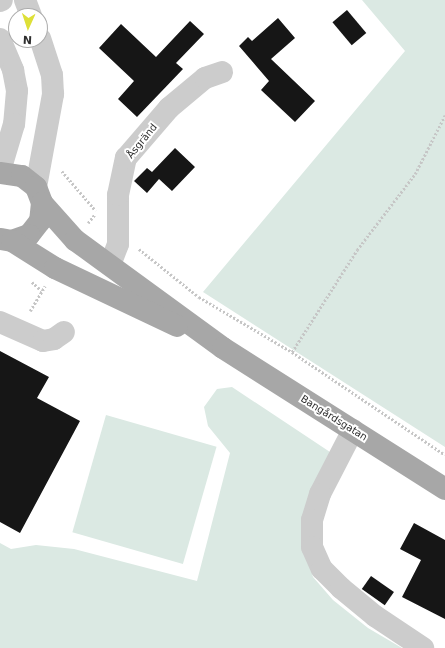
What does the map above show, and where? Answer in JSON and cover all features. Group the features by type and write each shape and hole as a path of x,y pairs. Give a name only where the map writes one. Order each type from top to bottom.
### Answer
{"main road":[{"name":"Bangårdsgatan","path":"0,172 22,176 75,240 223,348 445,489"},
{"path":"6,240 29,234 40,221 39,195"},
{"name":"Bangårdsgatan","path":"6,240 55,268 223,348"}],"street":[{"path":"0,40 13,70 17,91 14,124 0,172"},
{"path":"39,195 43,155 51,112 52,75 43,48"},
{"name":"Åsgränd","path":"110,265 116,253 119,233 118,194 126,158 169,108 205,78 222,72"},
{"path":"0,322 43,341 54,339 64,332"},
{"path":"353,430 320,494 312,520 312,547 322,569 341,588 375,616 423,648"}],"path":[{"path":"292,352 357,250 415,174 445,115"},
{"path":"43,155 119,233 199,297 292,352 445,455"}],"shaded area":[{"path":"362,0 445,0 445,447 203,292 405,51"},
{"path":"232,387 333,454 305,547 313,577 333,600 368,628 402,648 0,648 0,543 11,549 36,545 74,549 197,581 230,453 208,426 204,407 217,389"},
{"path":"106,415 217,447 183,564 72,532"}],"building":[{"path":"347,10 366,33 352,45 332,22"},
{"path":"278,18 295,38 271,59 315,101 295,122 261,90 269,81 239,46 248,37 252,41"},
{"path":"190,21 204,34 176,63 183,69 137,117 118,99 134,81 99,48 121,24 156,57"},
{"path":"175,148 195,167 172,191 159,179 147,193 134,181 147,168 152,172"},
{"path":"0,351 49,377 37,398 80,421 20,533 0,522"},
{"path":"414,523 445,540 445,619 402,597 421,560 400,549"},
{"path":"371,576 394,592 385,605 362,589"}]}
